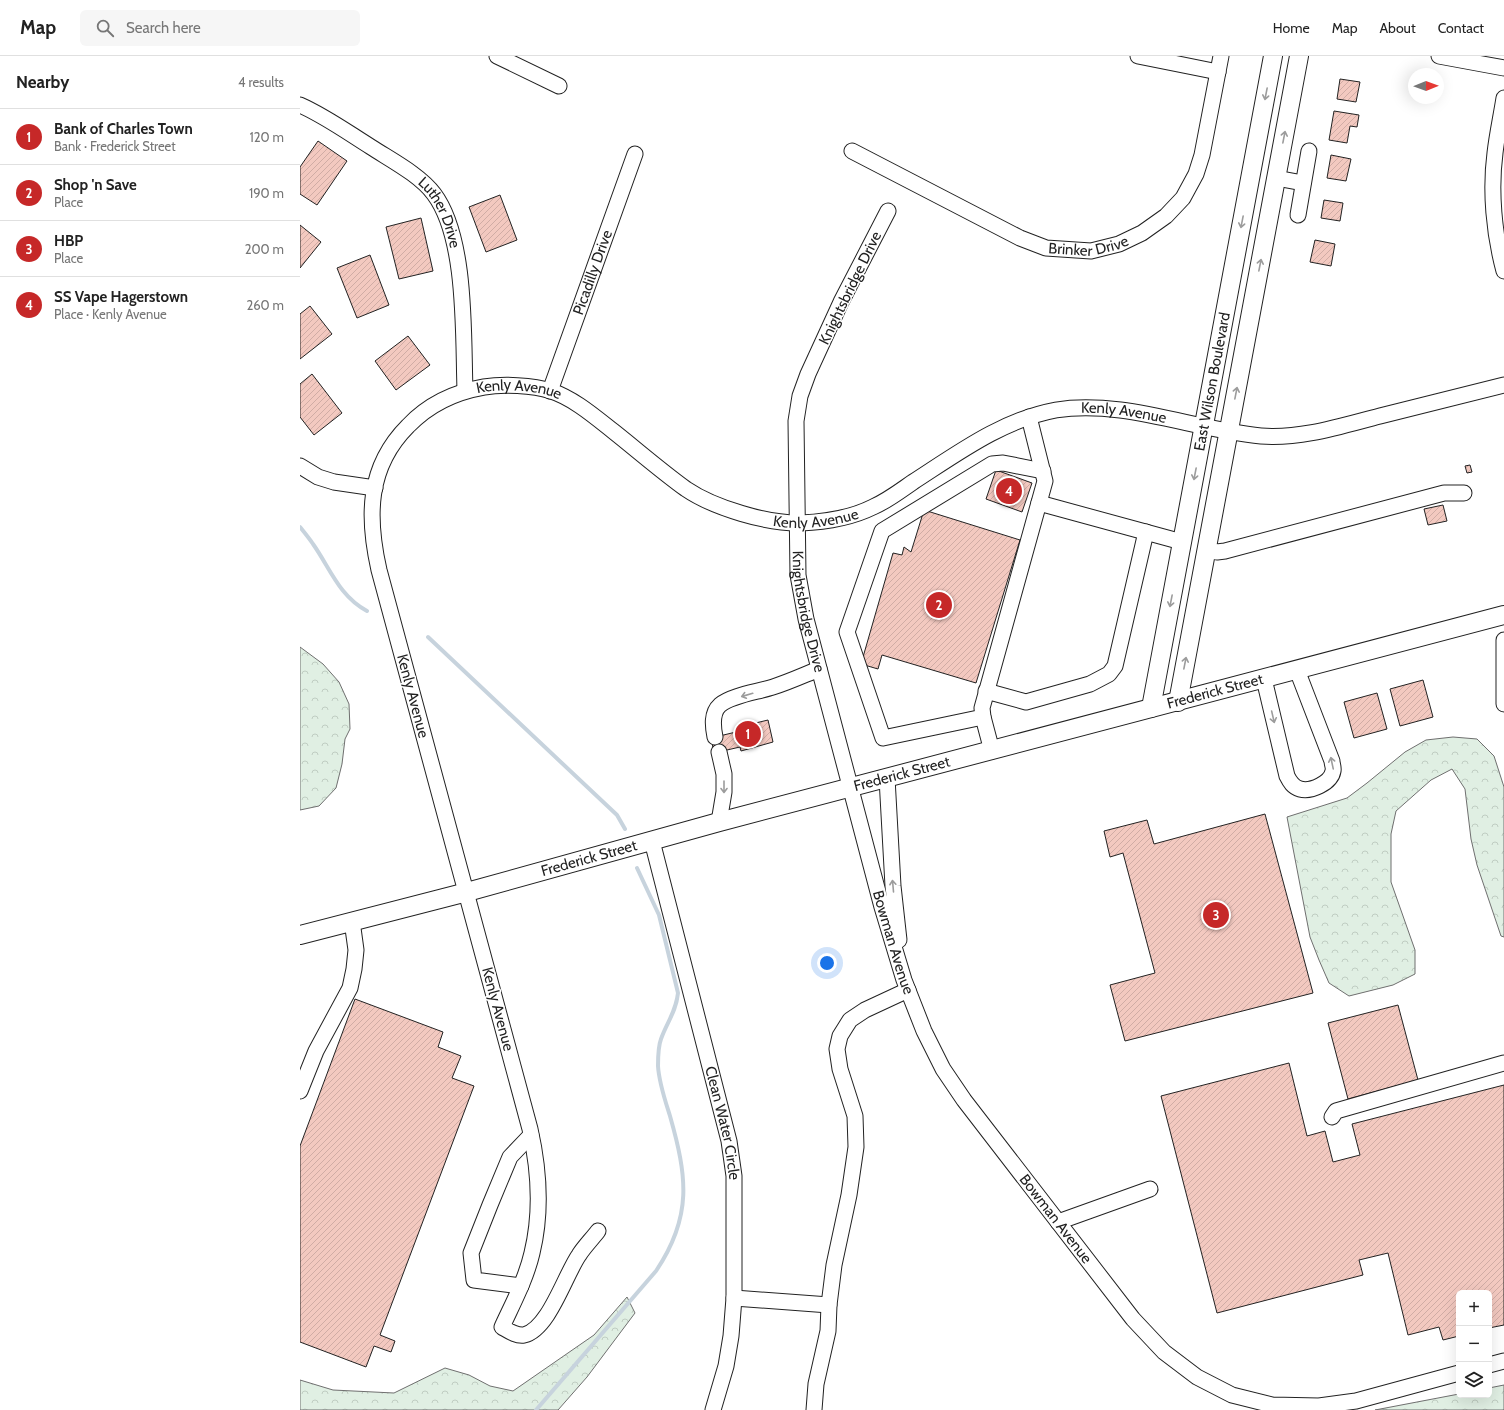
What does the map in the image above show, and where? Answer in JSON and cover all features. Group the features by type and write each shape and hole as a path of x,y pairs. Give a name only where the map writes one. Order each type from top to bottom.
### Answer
{"main road":[{"name":"East Wilson Boulevard","path":"1151,708 1273,56"},
{"name":"East Wilson Boulevard","path":"1178,702 1299,56"},
{"path":"1182,542 1190,545 1194,551 1183,610 1185,620 1192,626"},
{"name":"Frederick Street","path":"300,935 467,892 719,822 1504,615"}],"street":[{"path":"497,56 559,86"},
{"path":"1138,56 1181,60 1218,72"},
{"name":"Brinker Drive","path":"852,151 1020,238 1046,248 1091,251 1119,244 1142,233 1166,216 1183,198 1196,174 1202,155 1221,56"},
{"path":"1439,56 1504,68"},
{"path":"1504,98 1495,155 1494,188 1496,226 1504,271"},
{"name":"Luther Drive","path":"300,105 315,112 391,160 421,181 434,194 446,215 457,257 462,306 465,390"},
{"path":"1298,215 1309,151"},
{"name":"Picadilly Drive","path":"550,391 635,154"},
{"path":"1276,178 1303,183"},
{"name":"Knightsbridge Drive","path":"851,787 800,594 798,575 796,421 800,396 808,374 840,302 888,211"},
{"name":"Kenly Avenue","path":"598,1231 578,1256 547,1317 537,1328 525,1335 516,1335 502,1326 521,1286 532,1253 537,1226 539,1197 537,1165 531,1135 373,541 371,514 375,488 381,465 393,442 408,426 423,412 445,399 465,390 494,385 516,386 550,391 594,415 688,490 712,503 738,513 797,523 826,521 854,515 871,508 984,436 1008,424 1056,410 1083,408 1112,409 1229,431 1263,436 1290,436 1323,431 1504,385"},
{"path":"992,751 982,717 982,708 1045,481 1029,417"},
{"path":"982,717 883,738 847,632 882,531 992,464 1003,464 1043,471"},
{"path":"300,466 318,477 334,482 375,488"},
{"path":"1206,550 1217,552 1225,551 1444,493 1464,493"},
{"path":"1039,503 1182,542"},
{"path":"871,508 882,531"},
{"path":"986,691 1026,702 1090,684 1109,674 1115,666 1146,532"},
{"path":"1504,640 1504,704"},
{"path":"715,737 713,724 715,713 720,705 729,700 774,687 819,669"},
{"path":"1264,678 1286,776 1291,784 1301,790 1312,788 1322,785 1330,778 1333,771 1332,761 1297,670"},
{"path":"719,752 724,774 724,792 719,822"},
{"path":"814,1410 816,1384 828,1331 829,1305 834,1265 849,1195 856,1147 854,1116 840,1069 836,1049 840,1036 850,1020 906,985 892,886 887,778"},
{"name":"Bowman Avenue","path":"851,787 882,908 906,985 924,1031 943,1068 964,1100 1133,1319 1164,1352 1196,1377 1232,1395 1272,1405 1319,1406 1356,1401 1456,1374"},
{"name":"Clean Water Circle","path":"652,841 730,1141 734,1176 734,1298 731,1336 726,1366 713,1410"},
{"path":"300,1091 316,1051 350,988 356,950 352,921"},
{"path":"1332,1117 1336,1111 1504,1063"},
{"path":"521,1286 474,1280 471,1253 510,1157 531,1135"},
{"path":"1058,1222 1150,1190"},
{"path":"734,1298 829,1305"},
{"path":"1492,1364 1504,1361"}],"green space":[{"path":"300,647 323,664 339,682 349,704 350,729 345,739 342,764 336,788 319,806 300,810"},
{"path":"1453,737 1477,739 1494,756 1504,787 1504,937 1501,936 1477,865 1471,839 1465,789 1452,769 1431,780 1396,811 1391,834 1391,882 1415,950 1415,974 1393,985 1349,996 1329,983 1310,937 1287,817 1347,798 1405,752 1426,740"},
{"path":"627,1297 635,1313 587,1377 558,1410 300,1410 300,1380 333,1390 394,1393 445,1368 469,1375 490,1386 513,1391 594,1335"},
{"path":"1504,1385 1504,1410 1375,1410 1456,1395 1456,1398 1492,1398 1492,1387"}],"building":[{"path":"1340,79 1360,82 1356,102 1337,99"},
{"path":"1334,111 1359,115 1357,127 1350,126 1347,143 1329,140"},
{"path":"318,141 347,161 317,205 300,194 300,167"},
{"path":"1331,155 1351,159 1346,181 1327,178"},
{"path":"500,195 517,240 486,252 469,207"},
{"path":"1324,200 1343,203 1340,221 1321,218"},
{"path":"421,218 433,271 399,279 386,227"},
{"path":"300,225 321,242 300,268"},
{"path":"1315,240 1335,244 1331,266 1310,262"},
{"path":"370,255 389,305 357,318 337,268"},
{"path":"310,306 332,334 300,359 300,314"},
{"path":"408,336 430,365 396,390 375,361"},
{"path":"312,374 342,413 314,435 300,417 300,384"},
{"path":"1470,465 1472,472 1467,473 1465,466"},
{"path":"996,470 1032,483 1022,512 986,499"},
{"path":"1443,505 1447,521 1428,525 1424,509"},
{"path":"924,510 1020,540 976,683 882,655 878,669 861,664 893,553 902,555 904,547 911,552"},
{"path":"1423,680 1433,717 1400,726 1390,689"},
{"path":"1377,693 1387,729 1354,738 1344,702"},
{"path":"768,720 773,742 741,751 740,747 714,753 711,738 736,732 735,728"},
{"path":"1265,814 1313,993 1125,1041 1110,985 1155,973 1123,853 1110,857 1104,831 1147,820 1154,844"},
{"path":"355,999 443,1032 438,1047 461,1056 452,1078 474,1086 380,1335 395,1341 391,1352 374,1346 366,1367 300,1342 300,1146"},
{"path":"1398,1005 1418,1080 1348,1099 1328,1023"},
{"path":"1289,1063 1307,1136 1325,1131 1333,1162 1360,1155 1352,1124 1504,1085 1504,1325 1492,1327 1492,1290 1456,1290 1456,1337 1443,1340 1439,1327 1408,1335 1388,1253 1359,1260 1363,1275 1217,1313 1161,1096"}],"waterway":[{"path":"300,527 313,544 342,590 357,605 367,611"},
{"path":"428,637 617,815 625,829"},
{"path":"536,1410 656,1271 668,1251 676,1232 681,1214 683,1177 676,1138 664,1098 658,1066 660,1042 673,1011 678,993 659,915 637,868"}],"place":[{"name":"SS Vape Hagerstown","path":"1009,491"},
{"name":"Shop 'n Save","path":"939,605"},
{"name":"Bank of Charles Town","path":"748,734"},
{"name":"HBP","path":"1216,915"}]}
